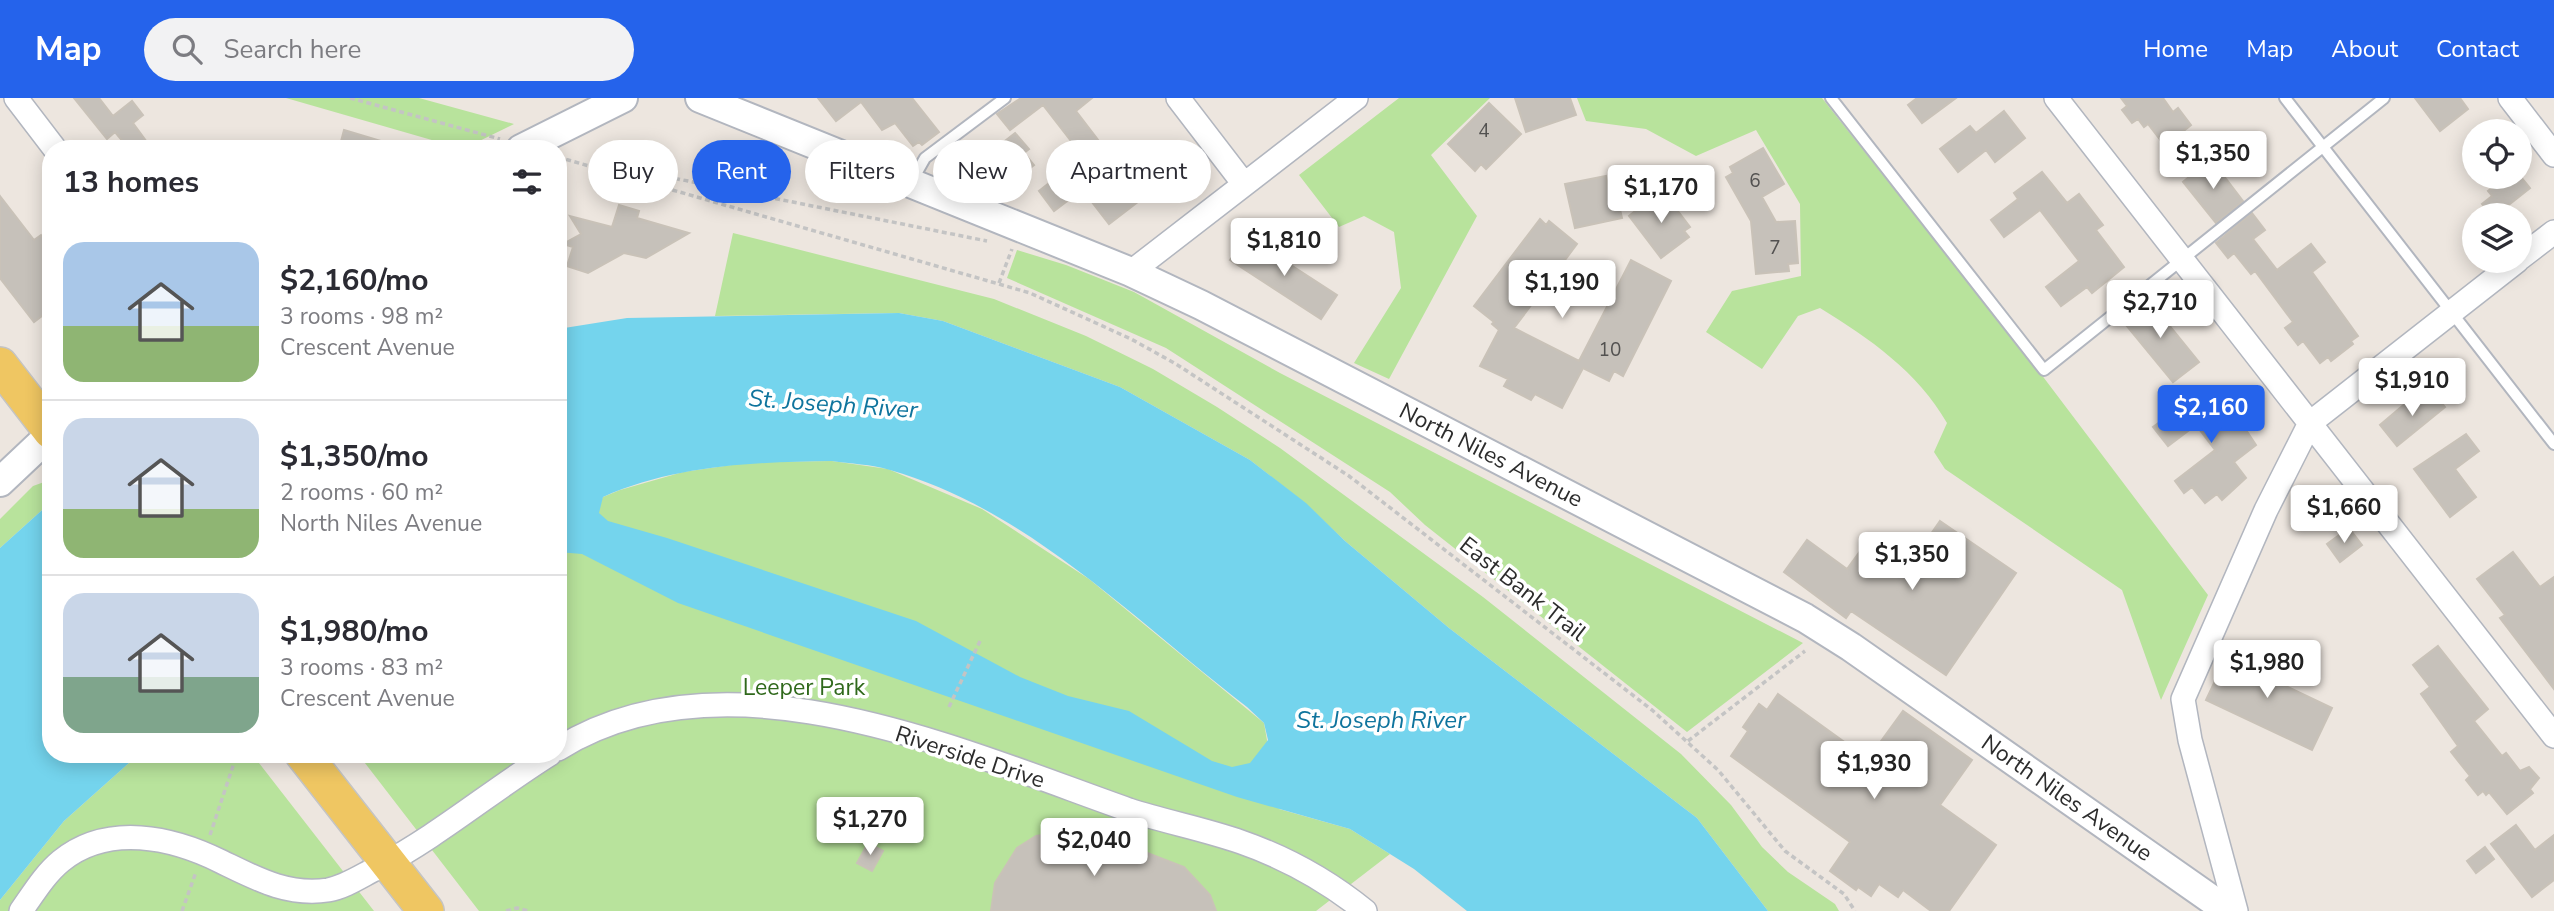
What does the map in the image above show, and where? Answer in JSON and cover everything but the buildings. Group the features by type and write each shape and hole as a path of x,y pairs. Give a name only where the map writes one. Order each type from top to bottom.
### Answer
{"main road":[{"path":"0,365 42,420"},
{"path":"310,763 426,911"}],"street":[{"path":"16,98 48,140"},
{"path":"525,140 623,98"},
{"name":"North Niles Avenue","path":"700,98 805,141"},
{"path":"1178,98 1244,184"},
{"path":"1130,272 1356,98"},
{"path":"2056,98 2554,736"},
{"path":"2510,98 2554,155"},
{"name":"North Niles Avenue","path":"919,187 1130,272 1201,305 1805,618 1862,654 2228,911"},
{"path":"2532,250 2554,232"},
{"path":"2236,911 2190,740 2183,699 2271,499 2310,423 2502,273"},
{"path":"0,482 42,441"},
{"name":"Riverside Drive","path":"567,745 611,723 693,705 788,709 836,718 935,742 1141,814 1241,842 1310,872 1365,911"},
{"path":"22,911 60,862 99,841 122,838 150,838 188,847 268,884 308,892 332,889 422,844 537,763"}],"lane":[{"path":"1831,98 2044,370 2384,98"},
{"path":"2285,98 2554,444"},
{"path":"919,163 998,100"}],"path":[{"path":"350,98 496,140"},
{"name":"East Bank Trail","path":"567,160 588,166"},
{"path":"678,179 994,242"},
{"name":"East Bank Trail","path":"678,191 1030,293 1131,339 1176,364 1349,475 1688,741 1718,770 1785,850 1844,894 1855,911"},
{"path":"999,283 1014,243"},
{"path":"949,707 980,641"},
{"path":"1688,741 1805,650"},
{"path":"506,911 517,908 528,911"}],"green space":[{"path":"286,98 419,98 514,124 481,140 432,140"},
{"path":"1399,98 1490,98 1431,155 1477,216 1389,379 1354,363 1401,288 1394,232 1364,216 1339,227 1299,175"},
{"path":"1577,98 1822,98 2044,378 2208,595 2161,700 2122,590 1945,469 1934,452 1947,423 1922,388 1874,344 1820,308 1798,316 1762,369 1706,332 1732,291 1801,276 1800,204 1756,130 1696,156 1646,129 1586,121"},
{"path":"733,233 994,299 1086,336 1153,369 1217,407 1280,448 1483,597 1681,754 1731,805 1762,847 1788,872 1835,904 1839,911 1768,911 1697,818 1449,628 1345,541 1305,503 1250,460 1120,387 943,321 899,313 715,316"},
{"path":"1017,250 1066,265 1134,292 1280,373 1803,643 1687,732 1425,525 1390,492 1166,348 1007,278"},
{"name":"Leeper Park","path":"832,461 888,469 982,509 1089,579 1264,723 1279,809 1350,829 1390,854 1316,911 479,911 365,763 567,763 567,535 598,506 603,497 620,490 683,472 752,462"},
{"path":"42,483 42,510 0,548 0,519 33,486"},
{"path":"129,763 259,763 374,911 0,911 0,900 64,821"}],"water":[{"name":"St. Joseph River","path":"899,313 943,321 1120,387 1250,460 1306,503 1345,541 1449,628 1697,818 1768,911 1467,911 1414,869 1350,829 1237,797 678,603 582,554 567,553 567,328 627,318","holes":["832,461 868,465 940,488 988,512 1034,540 1079,571 1247,707 1264,723 1268,740 1250,763 1232,767 1212,761 1129,711 1068,696 1020,677 916,621 608,521 599,513 603,497 630,486 715,467"]},
{"path":"42,510 42,763 129,763 64,821 0,900 0,548"}]}
